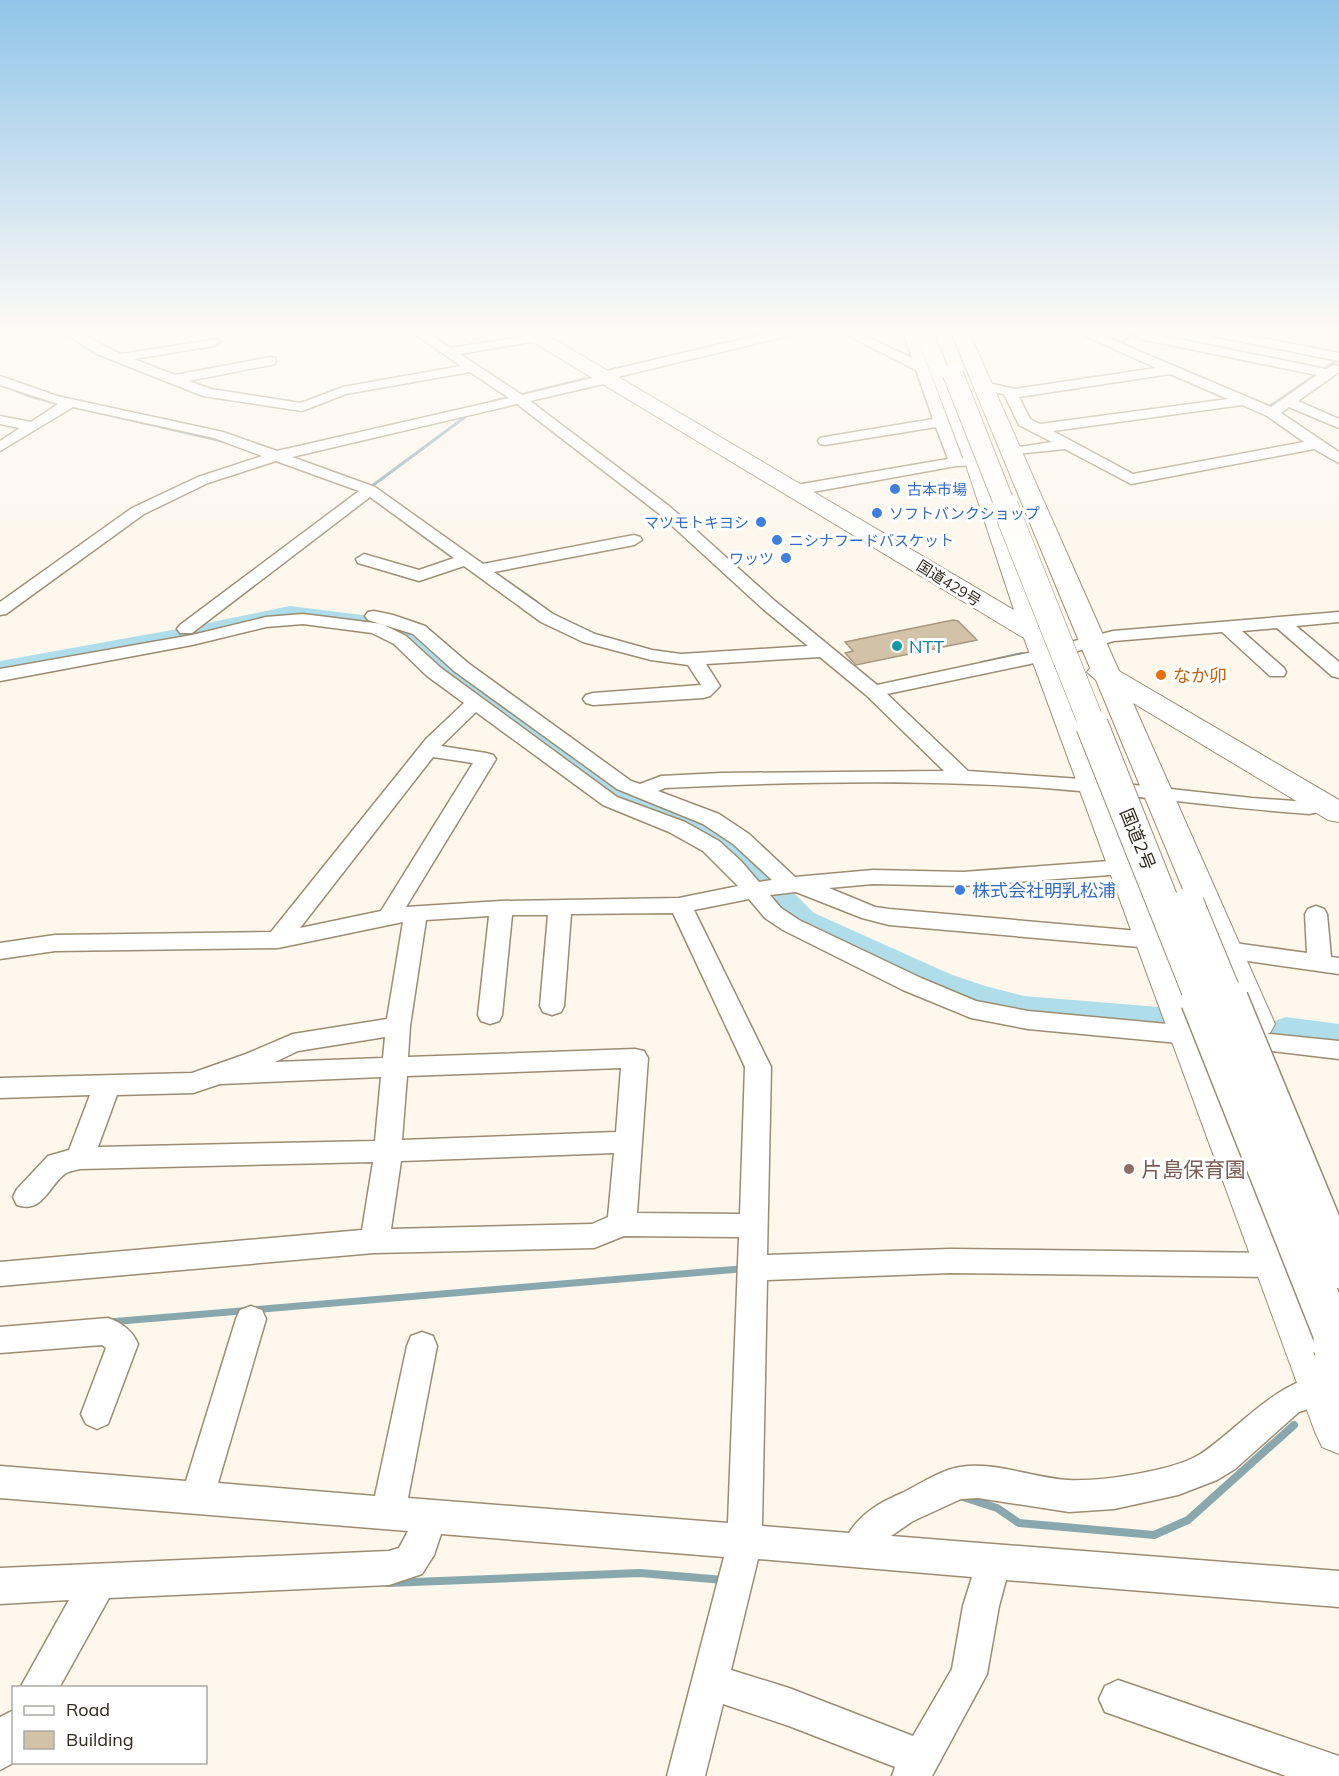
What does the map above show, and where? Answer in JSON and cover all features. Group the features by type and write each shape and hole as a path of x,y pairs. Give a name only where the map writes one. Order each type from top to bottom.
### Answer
{"highway":[{"name":"国道429号","path":"668,415 941,578 1061,646"},
{"path":"951,415 966,462 1005,548 1017,584 1061,646 1196,730 1333,809"},
{"name":"国道2号","path":"965,415 1339,1347"},
{"name":"国道2号","path":"966,415 1339,1268"},
{"path":"996,415 1052,547 1061,646 1092,786 1339,1432"},
{"path":"941,578 992,594 1012,590 1017,584"},
{"path":"1106,675 1339,1216"},
{"path":"1127,724 1157,717 1196,730"}],"street":[{"path":"0,447 50,415"},
{"path":"125,415 218,435 366,492 547,618 566,628 623,648 651,655 695,661 824,651"},
{"path":"0,610 138,511 203,480 276,456 454,415"},
{"path":"539,415 663,509 824,651 873,691 963,778"},
{"path":"796,490 966,462 940,422 941,415"},
{"path":"1021,415 1024,422 1131,479 1316,444"},
{"path":"1038,429 1138,415"},
{"path":"1284,415 1316,444 1339,459"},
{"path":"1312,415 1324,417 1339,424"},
{"path":"1324,417 1332,415"},
{"path":"0,420 32,426"},
{"path":"825,441 940,422"},
{"path":"1012,452 1064,445"},
{"path":"186,629 366,492"},
{"path":"364,559 419,576 467,563 634,540"},
{"path":"1005,548 1052,547"},
{"path":"0,663 186,629 281,608 296,607 379,617 408,625 419,630 460,667 624,794 695,812 728,829 776,887 773,913 791,925 912,984 970,1009 1028,1020 1339,1050"},
{"path":"873,691 1061,646 1113,636 1339,616"},
{"path":"0,675 192,640 266,622 303,619 376,628 400,640 434,672 476,702 624,794 692,833 722,855 776,887 889,917 1151,940 1329,964 1316,914"},
{"path":"1281,622 1339,672"},
{"path":"1226,626 1276,672"},
{"path":"593,699 703,692 711,686 695,661"},
{"path":"278,940 428,750 476,702"},
{"path":"389,916 486,759 428,750"},
{"path":"624,794 661,782 720,778 963,778 1092,786 1299,808 1333,809"},
{"path":"0,951 55,943 278,940 348,927 389,916 416,913 501,908 679,906 776,887 873,877 963,879 1123,867"},
{"path":"679,906 689,919 758,1067 745,1541 721,1686 686,1776"},
{"path":"490,1015 501,908"},
{"path":"552,1006 560,908"},
{"path":"374,1241 387,1151 398,1026 416,913"},
{"path":"0,1088 193,1083 255,1061 293,1043 398,1026"},
{"path":"219,1074 635,1058 622,1224"},
{"path":"80,1158 106,1086"},
{"path":"27,1197 58,1164 80,1158 387,1151 628,1142"},
{"path":"0,1274 374,1241 594,1236 622,1224 753,1226"},
{"path":"751,1268 950,1262 1276,1265"},
{"path":"197,1498 251,1319"},
{"path":"0,1340 108,1331 123,1344 97,1414"},
{"path":"388,1514 422,1346"},
{"path":"857,1551 870,1530 901,1510 959,1483 978,1482 1068,1496 1114,1493 1178,1479 1223,1458 1289,1401 1324,1390"},
{"path":"0,1482 1339,1589"},
{"path":"0,1586 96,1589 389,1568 410,1562 422,1543 428,1517"},
{"path":"721,1686 789,1707 916,1767 969,1674 981,1606 994,1563"},
{"path":"39,1686 96,1589"},
{"path":"1118,1698 1339,1775"},
{"path":"0,1751 12,1732"}],"building":[{"name":"NTT","path":"953,620 958,621 977,640 856,665 845,653 853,651 845,642"}],"waterway":[{"path":"109,415 222,441"},
{"path":"372,486 465,417"},
{"path":"409,525 460,562"},
{"path":"517,589 537,603"},
{"path":"0,669 183,636 290,613 386,625 404,631 453,676 624,797 707,829 723,840 803,921 938,982 977,996 1024,1008 1159,1019"},
{"path":"982,663 1022,654"},
{"path":"1286,1030 1339,1037"},
{"path":"109,1322 740,1269"},
{"path":"963,1497 997,1508 1019,1523 1154,1535 1188,1520 1294,1425"},
{"path":"388,1583 640,1573 724,1580"}],"place":[{"name":"古本市場","path":"895,489"},
{"name":"ソフトバンクショップ","path":"877,513"},
{"name":"マツモトキヨシ","path":"761,522"},
{"name":"ニシナフードバスケット","path":"777,540"},
{"name":"ワッツ","path":"786,558"},
{"name":"NTT","path":"897,646"},
{"name":"なか卯","path":"1161,675"},
{"name":"株式会社明乳松浦","path":"960,890"},
{"name":"片島保育園","path":"1129,1169"}]}
